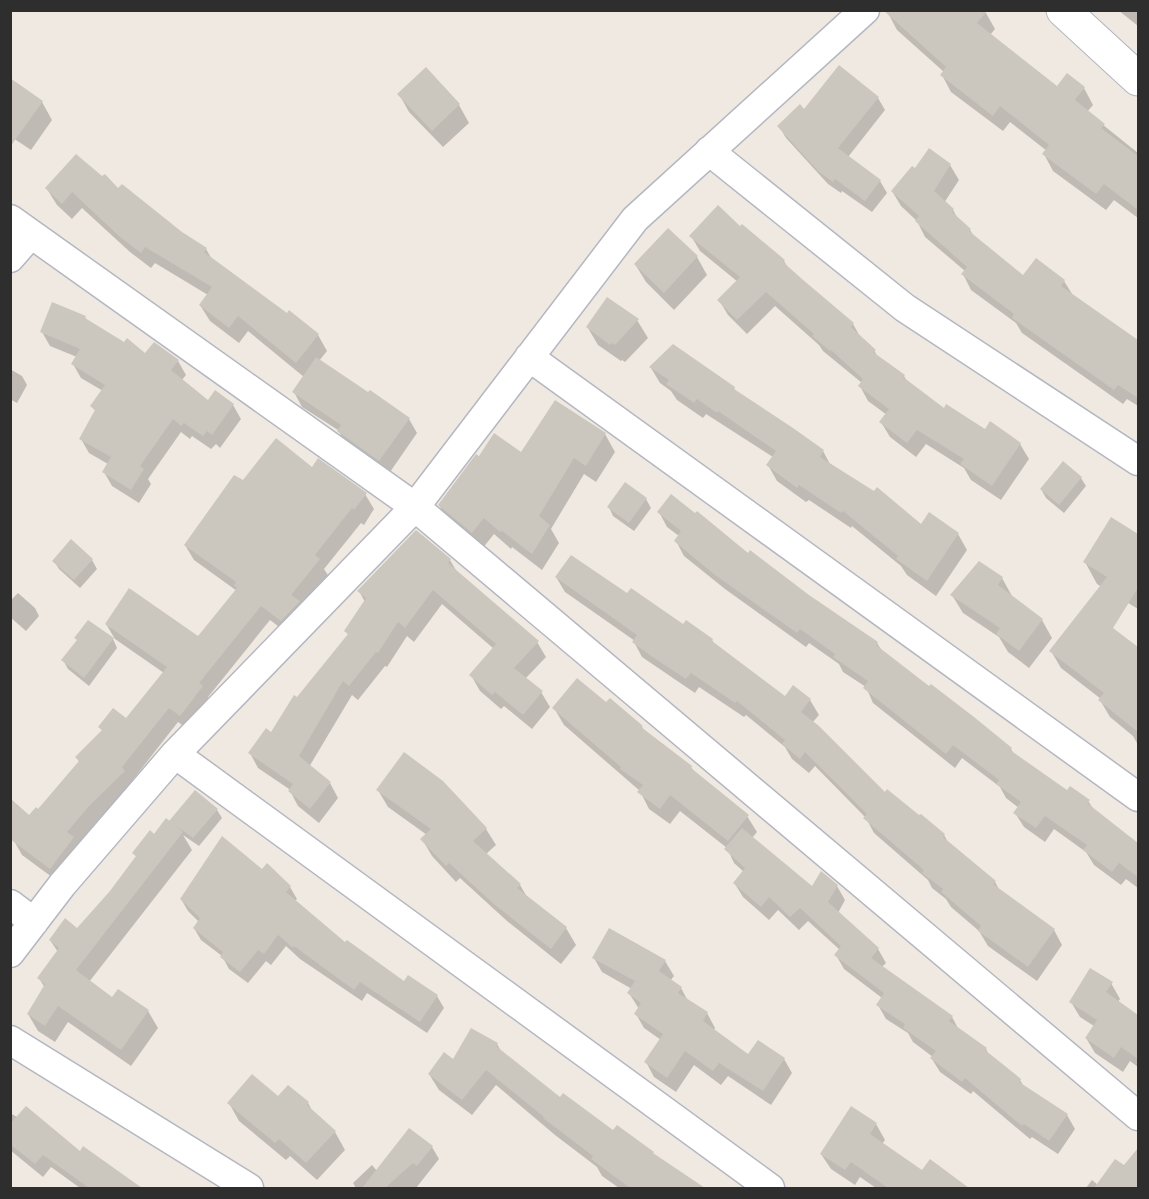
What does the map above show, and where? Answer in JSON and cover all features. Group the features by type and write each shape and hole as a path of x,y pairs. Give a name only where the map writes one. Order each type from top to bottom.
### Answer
{"street":[{"path":"10,953 62,885 175,754 415,507 635,219 865,10"},
{"path":"1063,10 1138,79"},
{"path":"709,151 904,308 1138,461"},
{"path":"10,258 21,227 415,507 1138,1116"},
{"path":"529,357 1138,797"},
{"path":"175,754 770,1188"},
{"path":"10,904 34,922"},
{"path":"10,1040 249,1188"}],"building":[{"path":"883,10 988,10 977,23 1057,86 1067,73 1085,87 1075,100 1105,124 1101,128 1138,156 1138,210 1104,184 1096,194 1042,154 1049,145 1000,106 993,116 940,75 946,67"},
{"path":"839,65 879,97 838,148 881,180 865,201 835,179 833,182 819,172 777,126 800,104 804,109"},
{"path":"426,67 460,104 432,131 397,94"},
{"path":"10,78 43,101 10,147"},
{"path":"929,148 951,164 934,191 954,209 952,212 971,229 969,231 1023,275 1036,258 1065,280 1061,286 1138,340 1138,398 1118,385 1114,390 1012,318 1014,314 961,274 967,267 915,221 919,216 891,191 912,166 915,168"},
{"path":"76,154 102,176 105,174 118,188 122,184 182,232 207,248 204,252 287,313 289,310 319,334 296,363 238,316 229,328 199,305 212,287 145,247 141,253 119,236 72,192 62,204 45,188"},
{"path":"718,205 740,226 742,224 785,260 783,262 854,323 851,327 876,350 873,352 905,375 903,377 944,408 946,404 985,429 990,421 1021,443 992,486 960,464 964,459 917,430 907,443 879,422 889,409 858,386 863,379 812,336 814,334 766,292 737,320 717,300 740,277 689,236"},
{"path":"668,228 698,256 664,293 634,264"},
{"path":"607,297 639,319 615,345 612,343 610,345 586,327"},
{"path":"52,302 86,316 85,318 124,342 127,338 145,353 154,342 179,360 171,370 208,400 215,390 234,404 212,435 207,431 203,436 184,423 181,426 173,419 140,466 144,469 131,490 102,472 111,457 79,439 95,410 90,406 105,385 71,364 80,349 40,332"},
{"path":"673,344 824,450 820,457 874,491 877,487 921,524 929,512 959,533 927,581 896,559 898,556 843,511 841,513 799,485 797,488 766,465 776,451 718,411 717,413 697,399 694,403 666,384 669,380 649,367"},
{"path":"316,357 410,418 379,461 337,431 341,425 292,392"},
{"path":"555,400 606,433 586,466 574,458 539,516 550,525 532,554 484,518 472,533 438,505 476,454 479,456 494,433 521,452"},
{"path":"276,438 312,467 318,458 367,493 354,510 352,508 315,555 320,559 291,595 300,601 281,621 261,606 199,683 203,686 180,716 169,708 122,767 125,771 89,806 67,832 74,837 50,869 10,839 10,798 29,815 36,807 38,809 79,761 75,757 102,730 98,727 113,708 126,718 167,667 105,624 129,588 198,636 237,588 234,585 236,582 184,545 234,475 243,480"},
{"path":"1063,461 1082,477 1059,505 1040,489"},
{"path":"625,482 647,498 629,523 607,507"},
{"path":"671,494 695,513 697,511 748,553 750,550 809,595 878,642 876,645 974,717 1012,748 1010,750 1067,790 1070,786 1090,800 1087,803 1138,843 1138,877 1119,863 1112,872 1083,850 1087,845 1045,816 1036,828 1013,813 1021,802 996,784 999,780 953,745 946,754 863,688 868,681 833,657 835,654 800,629 797,633 715,575 674,541 681,531 657,512"},
{"path":"1111,517 1138,534 1138,588 1113,628 1138,647 1138,732 1098,700 1104,693 1049,651 1107,577 1083,562"},
{"path":"416,530 451,559 448,563 539,641 514,668 543,691 523,715 495,692 492,695 469,675 496,644 433,590 405,628 398,622 378,653 376,652 349,686 343,681 299,756 331,782 310,809 288,791 293,784 248,753 266,728 271,732 294,695 297,697 348,634 344,631 366,598 357,591"},
{"path":"71,539 93,559 74,580 52,561"},
{"path":"571,555 627,593 631,588 683,624 686,620 785,696 793,685 811,699 801,712 819,726 885,792 887,789 919,815 921,814 945,834 943,837 996,881 993,884 1055,929 1028,967 978,931 981,926 941,892 943,889 922,873 924,870 863,818 867,814 805,752 800,759 782,744 785,740 737,701 735,703 691,673 686,679 651,656 632,642 637,635 555,577"},
{"path":"979,561 1003,577 998,585 1043,619 1019,651 996,634 1000,628 950,595"},
{"path":"88,620 114,638 84,678 61,660 77,640 74,638"},
{"path":"577,678 606,702 610,698 643,726 641,727 692,766 691,768 749,815 728,841 670,795 660,809 637,792 643,785 620,769 621,767 552,708"},
{"path":"404,752 443,781 487,828 473,841 521,884 517,888 567,927 551,949 495,905 449,863 446,866 420,839 431,829 376,790"},
{"path":"195,790 218,809 193,838 169,821"},
{"path":"166,818 183,832 76,970 112,997 118,989 149,1010 121,1050 58,1006 45,1026 27,1014 45,984 37,978 59,948 49,940 65,918 77,928 110,891 136,856 132,853 150,830 154,834"},
{"path":"742,828 812,886 821,871 838,885 828,902 879,948 871,958 953,1016 949,1021 987,1048 985,1050 1021,1079 1019,1082 1068,1114 1049,1141 1024,1124 1022,1126 965,1078 962,1082 930,1058 936,1051 903,1028 905,1024 876,1005 884,993 834,955 841,946 800,908 790,917 769,897 761,907 733,883 745,868 724,849"},
{"path":"222,836 262,869 267,863 291,886 286,892 345,942 347,940 404,981 408,975 438,995 420,1022 360,982 354,990 278,935 264,954 258,950 240,972 220,957 223,952 193,928 200,918 180,899"},
{"path":"609,928 666,960 659,971 682,987 678,993 708,1012 703,1021 748,1054 758,1040 785,1058 763,1091 719,1063 713,1071 685,1051 667,1078 644,1062 663,1034 634,1014 641,1003 627,993 635,981 592,958"},
{"path":"1090,968 1113,982 1106,992 1138,1015 1138,1059 1121,1047 1114,1058 1085,1038 1097,1020 1069,1002"},
{"path":"471,1028 498,1043 496,1046 560,1097 563,1093 613,1130 617,1125 653,1153 705,1188 630,1188 591,1159 593,1156 486,1070 462,1100 428,1074 444,1052 453,1059"},
{"path":"252,1074 278,1096 288,1085 309,1102 307,1105 336,1131 306,1163 279,1139 275,1143 227,1103"},
{"path":"26,1106 80,1151 83,1146 142,1188 89,1188 43,1155 35,1164 10,1144 10,1124"},
{"path":"851,1106 877,1123 870,1134 922,1170 930,1159 969,1188 888,1188 851,1162 845,1170 820,1154"},
{"path":"409,1128 433,1146 417,1166 413,1163 385,1188 362,1188"},
{"path":"1138,1148 1138,1188 1094,1188 1115,1159 1124,1165"}]}
